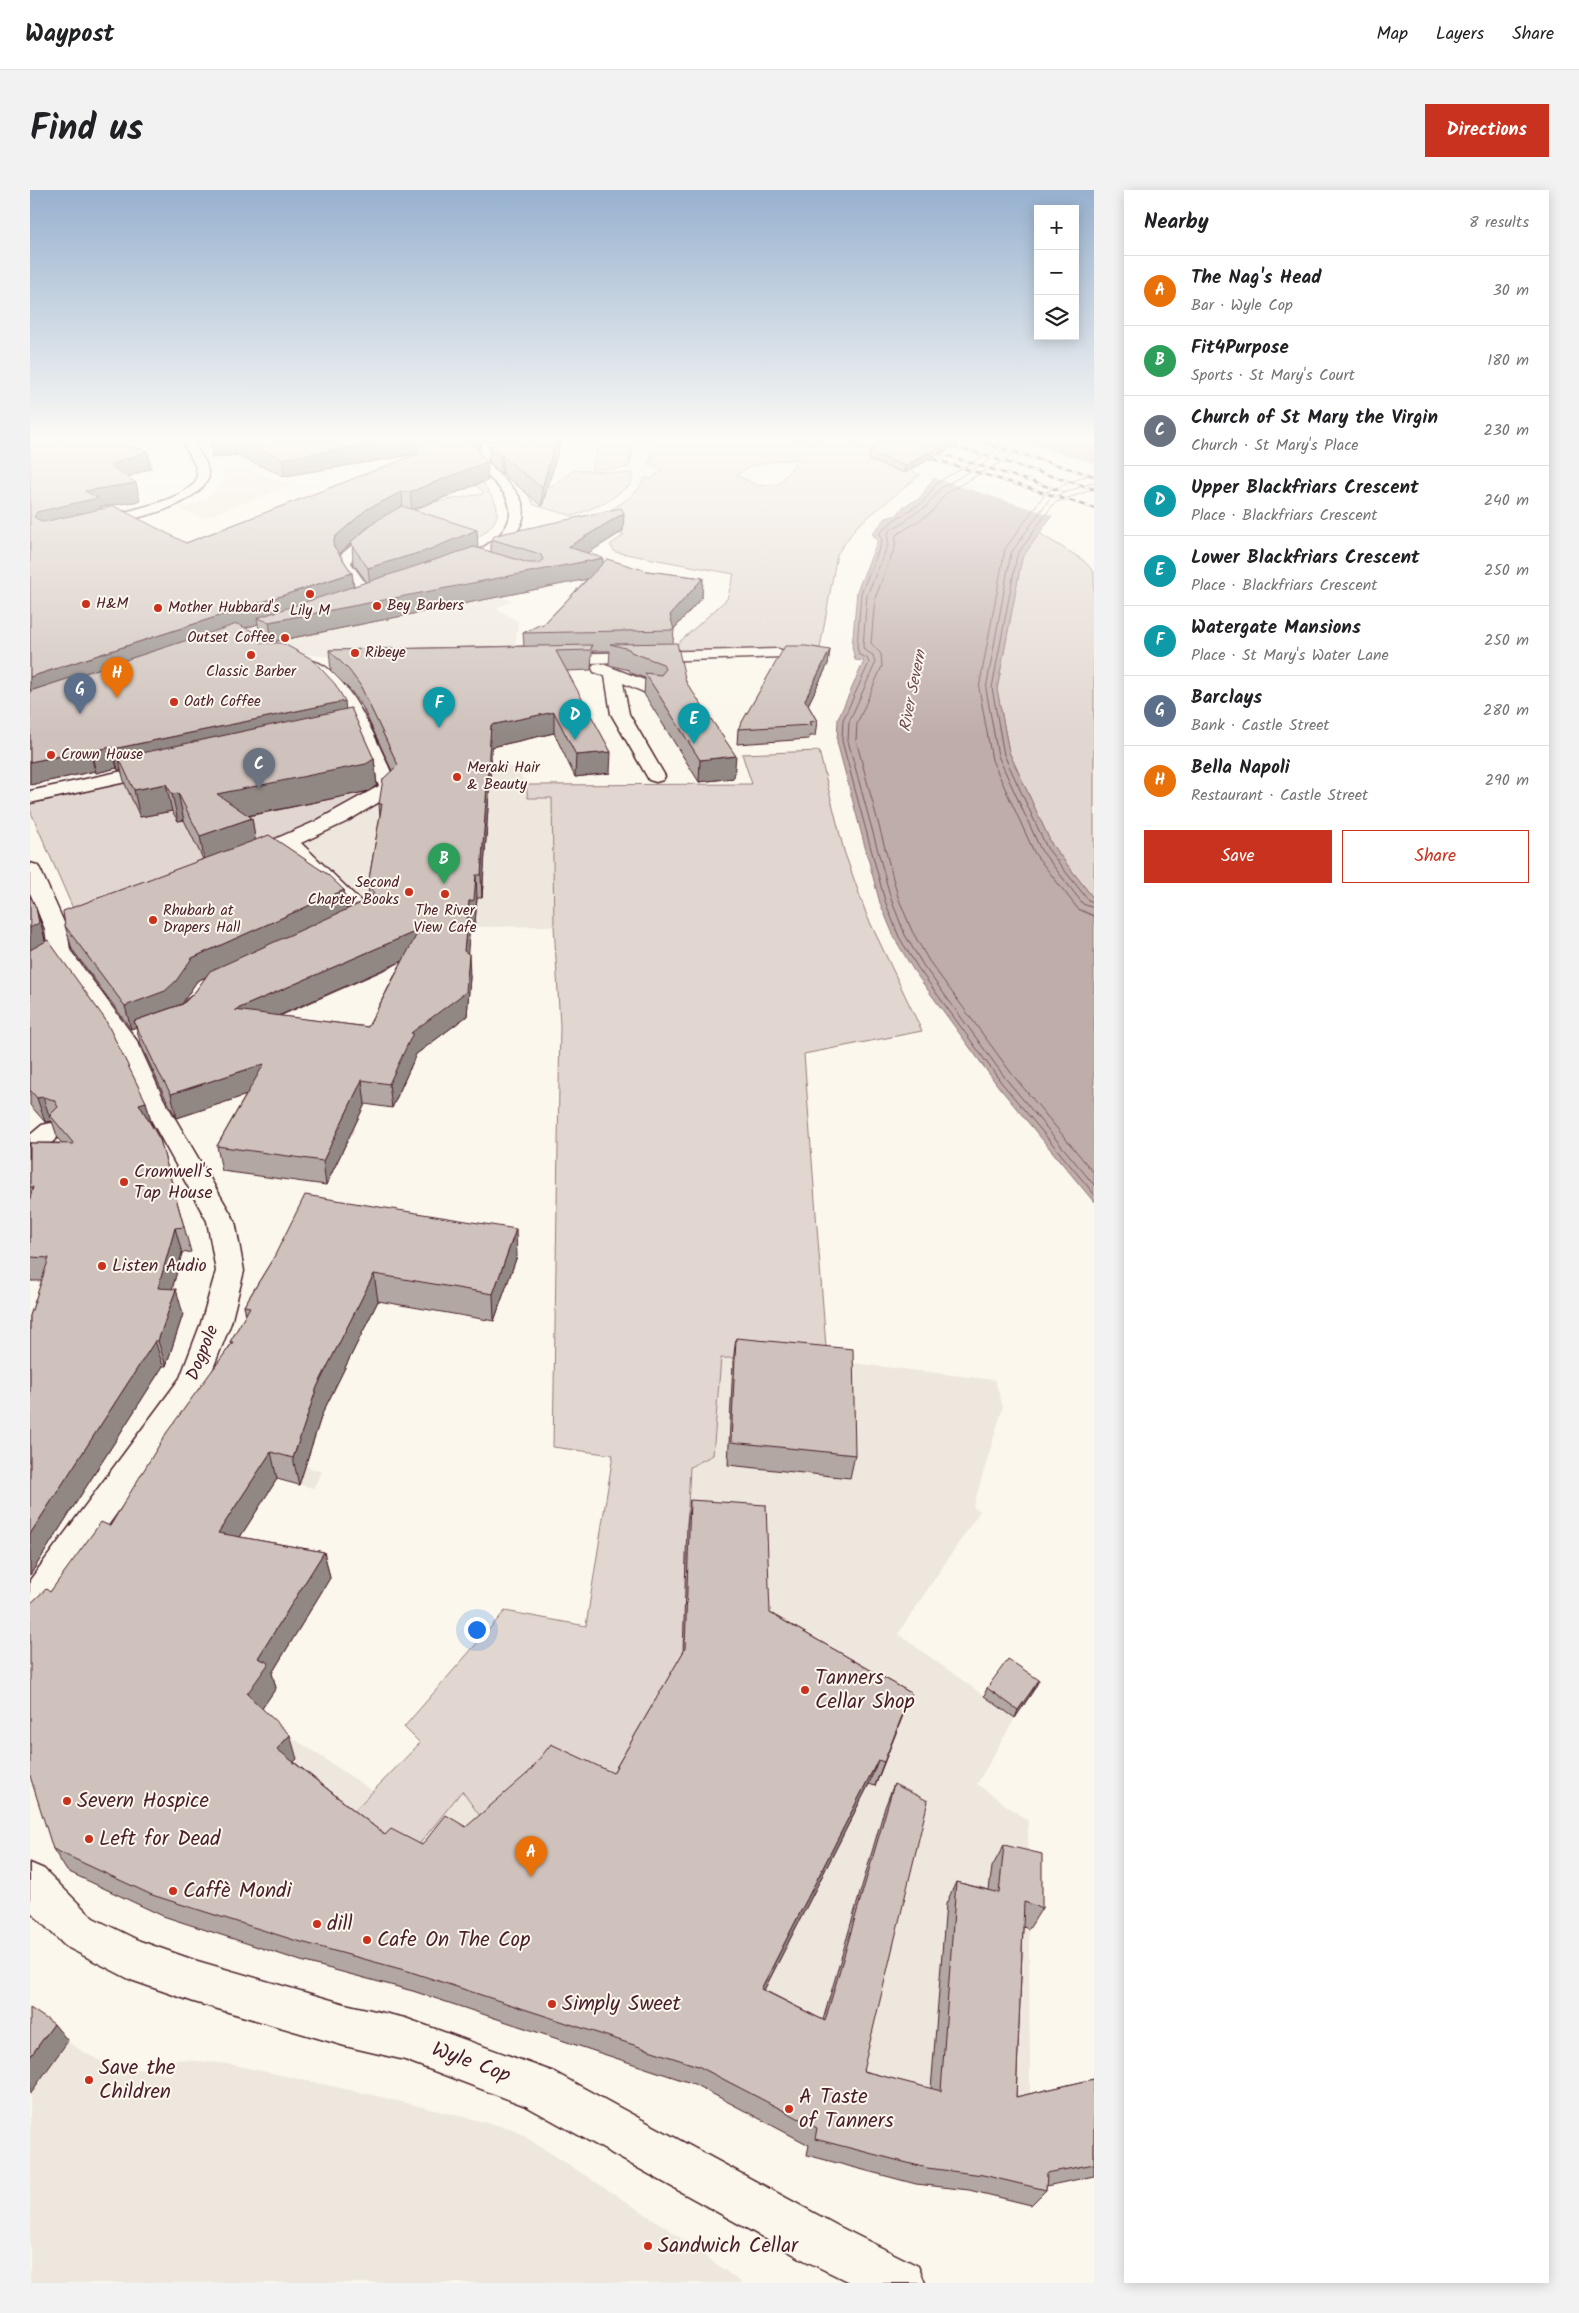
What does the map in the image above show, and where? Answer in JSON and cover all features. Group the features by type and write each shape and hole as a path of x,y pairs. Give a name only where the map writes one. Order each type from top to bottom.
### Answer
{"street":[{"path":"366,539 345,557 344,562 366,595"},
{"path":"440,571 475,559 503,539"},
{"path":"475,559 493,564"},
{"path":"350,600 382,590"},
{"path":"543,659 778,654"},
{"path":"582,659 613,675 654,690"},
{"path":"237,862 288,842 371,800 389,788 350,728 348,702 330,671 322,672 296,660"},
{"path":"613,675 620,714 656,776"},
{"path":"30,797 180,764"},
{"path":"288,842 364,915 320,935"},
{"name":"Dogpole","path":"30,869 58,940 134,1038 151,1098 221,1221 230,1271 216,1323 193,1383 30,1607"},
{"path":"30,1149 51,1131"},
{"name":"Wyle Cop","path":"30,1883 79,1932 131,1958 194,1981 344,2025 405,2039 538,2088 812,2238 901,2283"}],"shaded area":[{"path":"451,539 476,539 465,546"},
{"path":"619,539 848,539 837,554 820,648 681,653 676,645 727,599 734,574 615,552 610,545"},
{"path":"1035,539 1048,539 1083,560 1094,572 1094,899 1052,845 1009,752 997,689 1022,558"},
{"path":"493,594 512,601 497,608 518,622 514,655 332,657 294,653 262,642 316,620"},
{"path":"364,736 383,787 285,840 75,913 30,810 30,804 325,738"},
{"path":"819,751 844,851 867,916 922,1031 804,1054 827,1360 721,1358 713,1455 690,1467 687,1526 697,1643 612,1797 490,1830 462,1791 408,1858 344,1821 420,1743 404,1727 505,1611 586,1626 613,1455 553,1447 560,1025 554,926 552,798 528,798 526,785 752,784 742,754"},
{"path":"517,767 526,785 528,797 552,798 554,926 360,929 180,971 176,1007 129,1028 114,1005 290,851 392,789 395,768"},
{"path":"721,1358 827,1360 995,1380 1003,1407 973,1507 980,1511 898,1634 1015,1718 977,1784 1028,1821 1031,2205 969,2190 916,2184 807,2155 809,2145 694,2084 468,2008 301,1961 163,1916 67,1871 30,1755 30,1643 325,1408 305,1466 322,1472 313,1488 276,1479 224,1562 254,1717 275,1726 373,1791 420,1743 404,1727 505,1611 586,1626 613,1455 713,1455"},
{"path":"30,2016 83,2052 104,2063 171,2075 175,2059 229,2064 373,2095 513,2129 667,2228 742,2283 30,2283"}],"water":[{"name":"River Severn","path":"877,539 1036,539 1022,558 997,689 1009,752 1052,845 1094,899 1094,1202 998,1086 914,971 895,939 880,903 837,742 838,719 864,661 855,660 852,647 857,591 878,540"}],"building":[{"path":"30,539 178,539 186,543 197,539 335,539 333,545 352,573 30,677"},
{"path":"355,539 456,539 428,550 368,568 351,544"},
{"path":"491,539 582,539 568,547 603,558 269,622 257,618 474,547 529,563 540,563 543,559 540,554"},
{"path":"607,559 647,571 703,578 670,615 674,630 523,633 541,624 542,626"},
{"path":"237,624 259,634 260,643 282,643 312,659 335,684 345,701 113,749 112,747 90,750 30,762 30,691"},
{"path":"677,643 686,682 736,756 700,760 645,673 661,675 665,670 663,664 631,652 629,649 610,644"},
{"path":"592,645 591,650 556,651 611,752 576,755 554,712 491,725 481,875 476,875 474,900 469,901 464,951 469,954 466,992 411,1033 413,1033 389,1084 362,1080 323,1161 217,1146 264,1064 171,1094 134,1021 183,1004 195,992 210,971 370,899 374,893 368,885 382,804 379,804 383,779 398,765 360,685 349,670 329,650","holes":["419,930 368,1027 235,1010"]},
{"path":"785,646 806,646 830,650 805,700 817,721 809,722 811,725 738,729"},
{"path":"351,708 374,759 366,764 217,794 252,818 200,836 178,793 172,794 166,784 134,790 119,758"},
{"path":"269,835 327,874 344,890 192,958 176,981 165,991 125,1006 65,926 63,911"},
{"path":"30,895 36,908 39,923 30,928"},
{"path":"48,940 105,1019 146,1102 139,1104 160,1140 184,1227 175,1228 158,1288 176,1289 158,1341 155,1341 30,1534 30,1316 49,1258 30,1257 30,1198 33,1187 30,1187 30,1143 74,1144 50,1115 58,1107 54,1100 43,1097 37,1098 30,1090 30,950"},
{"path":"305,1195 516,1229 493,1294 374,1274 317,1387 293,1458 271,1452 218,1533 324,1552 258,1658 269,1663 247,1694 290,1735 277,1749 385,1835 391,1829 422,1845 446,1815 466,1827 529,1772 551,1744 613,1773 685,1649 690,1500 766,1505 770,1613 911,1693 884,1762 878,1760 761,1989 825,2021 894,1784 928,1801 863,2071 941,2091 956,1882 999,1893 1004,1845 1042,1854 1042,1908 1024,1902 1016,2097 1094,2079 1094,2164 1047,2173 1046,2190 983,2175 927,2168 815,2139 817,2128 698,2066 408,1971 294,1940 152,1895 53,1849 30,1776 30,1604 46,1589 50,1592 101,1522 110,1526 167,1432 233,1342 230,1342 250,1307 244,1306 274,1257"},
{"path":"736,1338 853,1349 855,1455 731,1442"},
{"path":"1008,1659 1039,1680 1018,1710 987,1688"},
{"path":"30,2008 54,2024 30,2057"}],"place":[{"name":"Lily M","path":"310,594"},
{"name":"H&M","path":"86,604"},
{"name":"Bey Barbers","path":"377,606"},
{"name":"Mother Hubbard's","path":"158,608"},
{"name":"Outset Coffee","path":"285,638"},
{"name":"Ribeye","path":"355,653"},
{"name":"Classic Barber","path":"251,655"},
{"name":"Bella Napoli","path":"117,698"},
{"name":"Oath Coffee","path":"174,702"},
{"name":"Barclays","path":"80,714"},
{"name":"Watergate Mansions","path":"439,728"},
{"name":"Upper Blackfriars Crescent","path":"575,740"},
{"name":"Lower Blackfriars Crescent","path":"694,744"},
{"name":"Crown House","path":"51,755"},
{"name":"Meraki Hair & Beauty","path":"457,777"},
{"name":"Church of St Mary the Virgin","path":"259,789"},
{"name":"Fit4Purpose","path":"444,884"},
{"name":"Second Chapter Books","path":"409,892"},
{"name":"The River View Cafe","path":"445,894"},
{"name":"Rhubarb at Drapers Hall","path":"153,920"},
{"name":"Cromwell's Tap House","path":"124,1182"},
{"name":"Listen Audio","path":"102,1266"},
{"name":"Tanners Cellar Shop","path":"805,1690"},
{"name":"Severn Hospice","path":"67,1801"},
{"name":"Left for Dead","path":"89,1839"},
{"name":"The Nag's Head","path":"531,1877"},
{"name":"Caffè Mondi","path":"173,1891"},
{"name":"dill","path":"317,1924"},
{"name":"Cafe On The Cop","path":"367,1940"},
{"name":"Simply Sweet","path":"552,2004"},
{"name":"Save the Children","path":"89,2080"},
{"name":"A Taste of Tanners","path":"789,2109"},
{"name":"Sandwich Cellar","path":"648,2246"}]}
